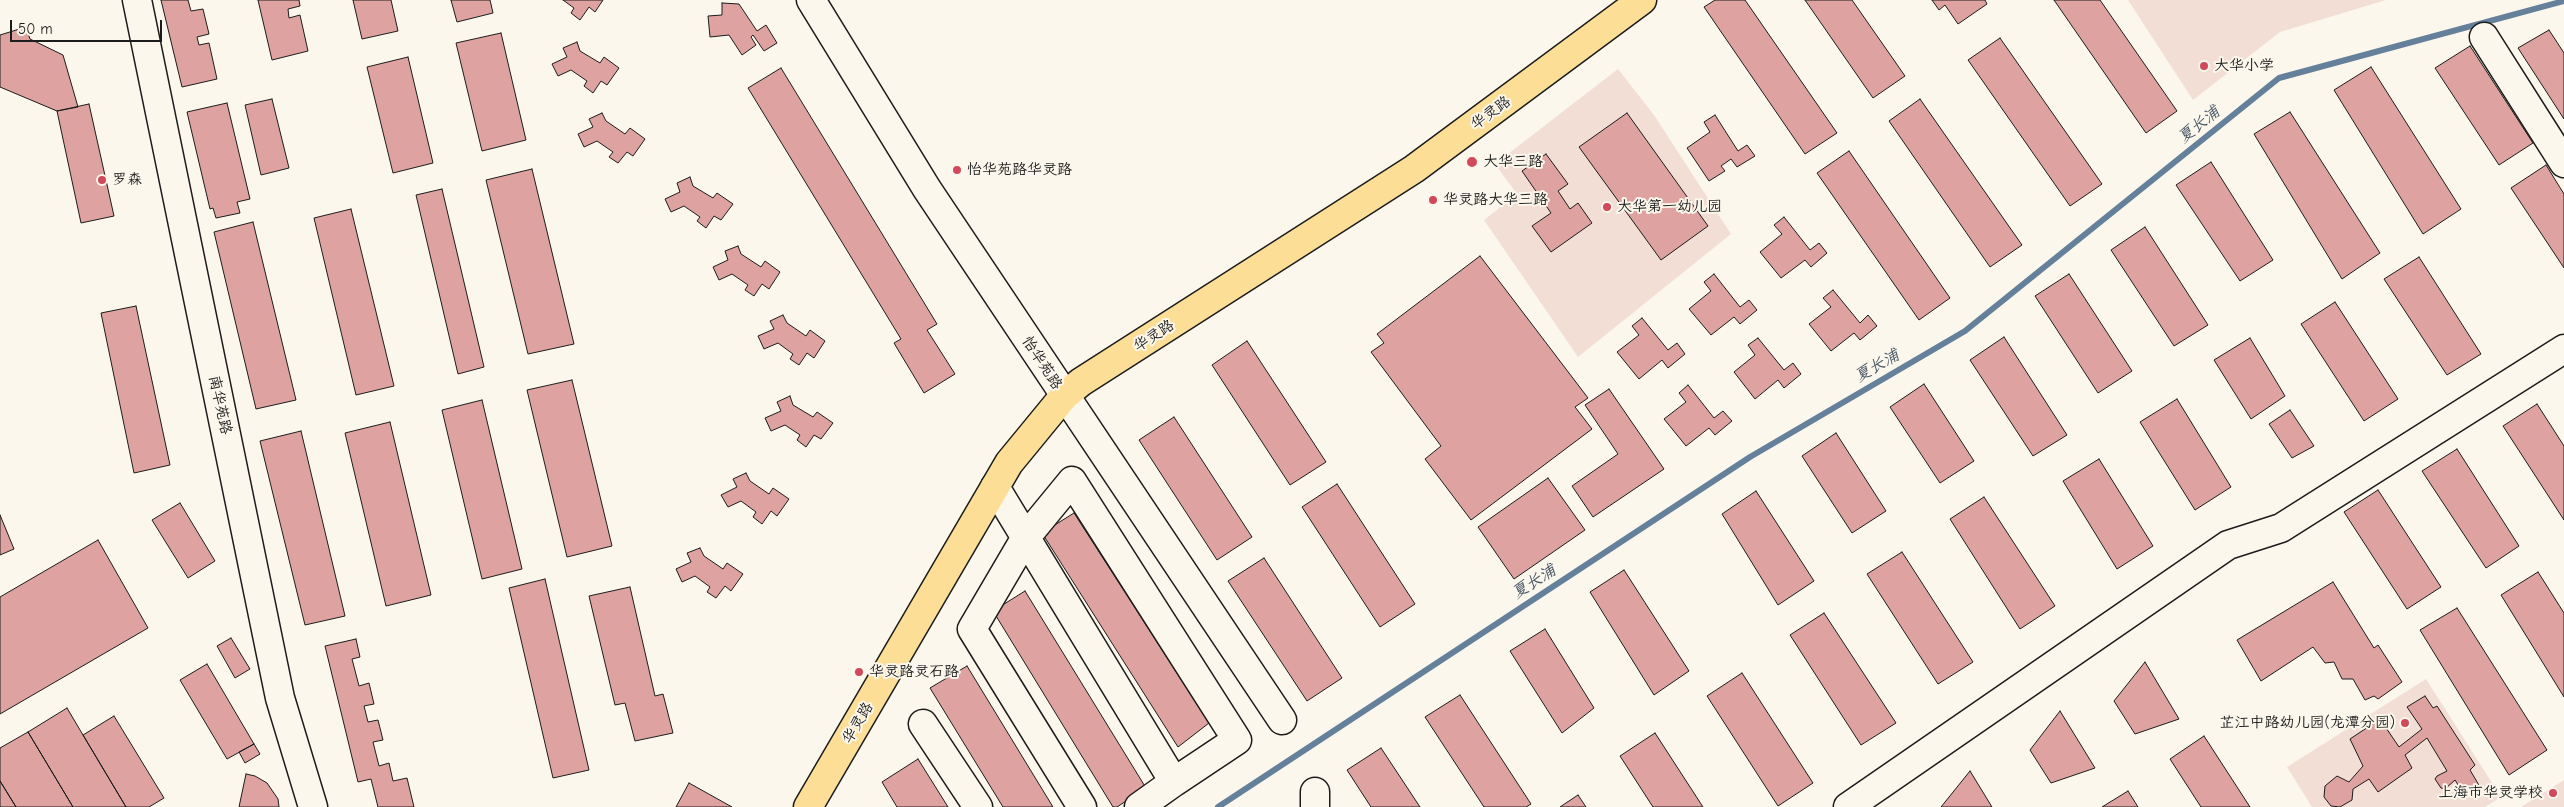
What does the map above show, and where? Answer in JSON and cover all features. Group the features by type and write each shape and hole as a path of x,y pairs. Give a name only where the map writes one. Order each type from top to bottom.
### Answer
{"main road":[{"name":"华灵路","path":"808,807 1009,463 1064,396 1090,377 1414,169 1642,0"}],"street":[{"name":"南华苑路","path":"137,0 280,698 313,807"},
{"name":"怡华苑路","path":"811,0 927,189 1282,720"},
{"path":"2484,37 2564,163"},
{"path":"1848,807 2228,545 2281,528 2564,349"},
{"path":"1082,807 972,630 1026,537 1072,481 1237,740 1139,807"},
{"path":"995,487 1174,782"},
{"path":"923,724 978,807"}],"shaded area":[{"name":"大华小学","path":"2128,0 2386,0 2280,32 2193,100"},
{"name":"大华第一幼儿园","path":"1618,69 1654,115 1731,234 1578,357 1484,220 1517,194 1495,164"},
{"name":"芷江中路幼儿园(龙潭分园)","path":"2426,679 2501,797 2485,807 2312,807 2287,767"},
{"name":"上海市华灵学校","path":"2564,780 2564,807 2521,807"}],"building":[{"path":"161,0 188,0 191,11 203,9 209,34 197,37 199,45 209,43 217,79 182,87"},
{"path":"258,0 299,0 300,6 288,9 289,18 300,15 308,51 272,60"},
{"path":"353,0 391,0 398,31 362,39"},
{"path":"451,0 490,0 493,13 457,22"},
{"path":"563,0 603,0 595,12 589,7 580,20 571,13 574,8"},
{"path":"1715,0 1745,0 1837,133 1805,154 1704,7"},
{"path":"1805,0 1852,0 1905,76 1873,98"},
{"path":"1932,0 1985,0 1987,4 1958,24 1945,5 1939,10"},
{"path":"2054,0 2100,0 2177,111 2146,133"},
{"path":"722,3 739,4 757,31 766,25 777,43 764,51 753,35 751,37 756,45 742,55 729,35 710,37 708,16 722,15"},
{"path":"26,27 30,39 63,55 78,107 57,111 0,87 0,35"},
{"path":"2549,30 2564,53 2564,119 2518,48"},
{"path":"501,33 526,140 482,151 456,43"},
{"path":"2000,38 2102,184 2070,206 1968,60"},
{"path":"577,42 580,51 600,63 604,57 619,68 607,85 601,81 593,93 584,86 587,81 571,70 558,76 552,64 567,57 563,48"},
{"path":"2470,46 2533,143 2499,165 2435,68"},
{"path":"408,57 433,163 393,173 367,67"},
{"path":"2371,67 2461,209 2423,234 2334,90"},
{"path":"781,68 937,324 927,330 955,374 924,393 894,343 901,339 748,88"},
{"path":"272,99 289,168 261,175 245,105"},
{"path":"1920,99 2022,245 1990,267 1889,121"},
{"path":"227,103 250,199 237,202 240,213 216,218 213,208 210,209 187,112"},
{"path":"89,104 114,216 81,223 57,111"},
{"path":"2290,112 2380,253 2342,279 2254,134"},
{"path":"602,113 606,121 625,134 630,128 645,139 633,156 627,152 618,163 609,157 613,152 597,141 584,147 578,134 593,127 589,119"},
{"path":"1627,113 1708,226 1661,260 1579,147"},
{"path":"1715,115 1738,151 1747,145 1755,156 1737,167 1731,159 1721,166 1725,171 1709,181 1687,148 1710,132 1704,122"},
{"path":"1849,151 1950,298 1919,320 1817,173"},
{"path":"1546,154 1568,184 1558,191 1570,209 1578,203 1592,223 1551,252 1532,226 1551,213 1522,171"},
{"path":"2211,162 2273,260 2240,281 2176,185"},
{"path":"2546,165 2564,194 2564,268 2511,188"},
{"path":"532,169 574,344 528,354 486,180"},
{"path":"690,177 693,186 713,198 717,193 733,204 721,220 714,216 706,228 697,221 700,217 684,206 671,212 665,199 680,192 677,183"},
{"path":"442,189 484,367 458,374 416,195"},
{"path":"351,209 394,386 356,395 314,218"},
{"path":"1784,217 1810,250 1819,243 1827,253 1811,267 1805,260 1781,278 1760,252 1782,234 1774,225"},
{"path":"253,222 296,400 256,409 214,232"},
{"path":"2145,227 2208,325 2174,346 2111,250"},
{"path":"738,246 741,254 761,267 765,261 780,272 769,289 762,284 754,296 745,290 748,285 732,274 719,280 713,267 728,260 725,251"},
{"path":"1480,256 1588,398 1575,407 1592,429 1471,520 1425,459 1441,446 1371,352 1384,343 1377,334"},
{"path":"2419,257 2481,354 2447,375 2384,279"},
{"path":"1714,274 1740,307 1749,300 1757,310 1740,324 1734,317 1711,335 1689,309 1711,291 1704,282"},
{"path":"2069,274 2132,371 2098,393 2035,296"},
{"path":"1833,290 1860,323 1868,315 1877,326 1860,340 1854,333 1831,351 1809,324 1831,307 1823,298"},
{"path":"2335,302 2398,399 2364,421 2301,324"},
{"path":"136,306 170,465 134,473 101,313"},
{"path":"783,315 787,323 806,336 810,330 825,341 814,358 807,353 799,365 790,359 793,354 778,343 764,349 758,336 774,329 770,321"},
{"path":"1642,318 1668,350 1677,343 1685,354 1668,368 1662,360 1639,379 1617,352 1639,335 1632,326"},
{"path":"2004,337 2067,435 2033,456 1970,360"},
{"path":"1758,338 1784,370 1793,363 1801,374 1784,388 1778,380 1755,399 1734,372 1755,355 1748,345"},
{"path":"2250,338 2285,396 2251,419 2214,360"},
{"path":"1247,341 1326,462 1290,485 1212,365"},
{"path":"572,380 612,546 567,557 527,390"},
{"path":"1924,384 1974,461 1940,483 1890,407"},
{"path":"1688,385 1714,418 1723,411 1732,421 1715,435 1709,428 1686,446 1664,419 1686,402 1679,393"},
{"path":"1609,389 1664,469 1593,517 1572,486 1618,454 1585,405"},
{"path":"790,396 793,405 813,417 817,412 833,423 821,439 814,435 806,447 797,440 800,435 785,425 771,431 765,418 781,411 777,402"},
{"path":"2177,399 2231,487 2195,510 2140,422"},
{"path":"482,400 522,569 482,579 442,410"},
{"path":"2537,404 2564,446 2564,520 2503,426"},
{"path":"2290,410 2314,446 2292,458 2269,424"},
{"path":"1174,417 1252,537 1217,560 1139,440"},
{"path":"390,422 431,595 386,606 345,433"},
{"path":"301,431 345,616 305,625 260,441"},
{"path":"1836,433 1886,511 1852,533 1802,456"},
{"path":"2457,449 2519,546 2486,568 2422,471"},
{"path":"2099,459 2153,546 2117,569 2063,481"},
{"path":"746,473 750,481 769,494 773,488 789,499 777,516 771,511 762,524 753,517 756,512 741,501 728,507 721,495 737,487 733,479"},
{"path":"1548,478 1585,530 1514,579 1478,527"},
{"path":"1337,484 1415,604 1380,627 1302,507"},
{"path":"2378,490 2441,587 2407,609 2344,512"},
{"path":"1756,491 1814,581 1778,605 1722,514"},
{"path":"1984,497 2055,606 2020,629 1950,519"},
{"path":"180,503 215,561 188,578 152,520"},
{"path":"1074,513 1209,723 1178,747 1042,533"},
{"path":"0,515 14,549 0,555"},
{"path":"98,540 148,628 0,714 0,597"},
{"path":"700,548 704,556 723,569 727,563 743,574 731,591 725,586 716,598 707,592 710,587 695,576 682,582 676,569 691,562 687,553"},
{"path":"1902,552 1973,662 1938,684 1867,574"},
{"path":"1264,558 1342,678 1307,701 1228,581"},
{"path":"1624,570 1689,671 1654,695 1590,592"},
{"path":"2538,572 2564,613 2564,697 2501,595"},
{"path":"545,579 589,770 553,778 509,588"},
{"path":"2333,582 2374,648 2378,645 2402,682 2378,699 2374,696 2365,700 2353,679 2342,679 2334,662 2325,663 2313,647 2261,681 2237,640"},
{"path":"630,587 655,696 663,694 673,733 635,741 625,703 615,705 589,596"},
{"path":"1025,591 1146,788 1117,807 1113,807 993,611"},
{"path":"2457,608 2547,750 2509,775 2420,630"},
{"path":"1824,613 1896,723 1861,745 1790,635"},
{"path":"1545,629 1594,708 1562,733 1510,651"},
{"path":"231,638 250,669 235,678 217,646"},
{"path":"356,639 360,657 352,659 359,686 369,683 374,704 364,706 368,722 378,720 383,740 373,742 379,766 389,763 393,781 407,778 414,807 378,807 371,779 358,782 325,646"},
{"path":"2145,662 2179,719 2135,734 2114,701"},
{"path":"207,664 254,744 227,759 180,680"},
{"path":"967,666 1053,807 1003,807 930,688"},
{"path":"1742,673 1813,783 1778,806 1707,696"},
{"path":"1460,695 1531,804 1526,807 1484,807 1425,717"},
{"path":"2425,696 2433,708 2437,706 2475,765 2470,770 2480,787 2464,794 2455,780 2445,789 2441,788 2435,779 2447,771 2427,738 2405,755 2412,768 2378,792 2369,779 2353,789 2352,800 2340,807 2331,806 2324,797 2325,786 2337,776 2349,782 2363,766 2350,739 2380,719 2399,747 2422,729 2407,707"},
{"path":"67,708 126,807 73,807 28,732"},
{"path":"2060,711 2095,768 2051,783 2030,750"},
{"path":"114,716 164,798 149,807 126,807 83,735"},
{"path":"28,732 73,807 16,807 0,781 0,748"},
{"path":"1655,733 1703,807 1653,807 1620,756"},
{"path":"2204,736 2250,807 2201,807 2170,759"},
{"path":"254,744 260,754 245,763 239,752"},
{"path":"1381,748 1420,807 1371,807 1347,770"},
{"path":"918,759 948,807 897,807 882,782"},
{"path":"1970,771 1992,807 1941,807"},
{"path":"246,774 255,776 267,783 278,799 279,807 239,807"},
{"path":"0,781 16,807 0,807"},
{"path":"689,783 732,807 676,807"},
{"path":"2128,791 2138,807 2102,807"},
{"path":"1578,795 1586,807 1560,807"}],"waterway":[{"name":"夏长浦","path":"1218,807 1750,457 1965,331 2279,78 2564,1"}],"place":[{"name":"大华小学","path":"2204,66"},
{"name":"大华三路","path":"1472,162"},
{"name":"怡华苑路华灵路","path":"957,170"},
{"name":"罗森","path":"102,180"},
{"name":"华灵路大华三路","path":"1433,200"},
{"name":"大华第一幼儿园","path":"1607,207"},
{"name":"华灵路灵石路","path":"859,672"},
{"name":"芷江中路幼儿园(龙潭分园)","path":"2405,723"},
{"name":"上海市华灵学校","path":"2553,793"}]}
